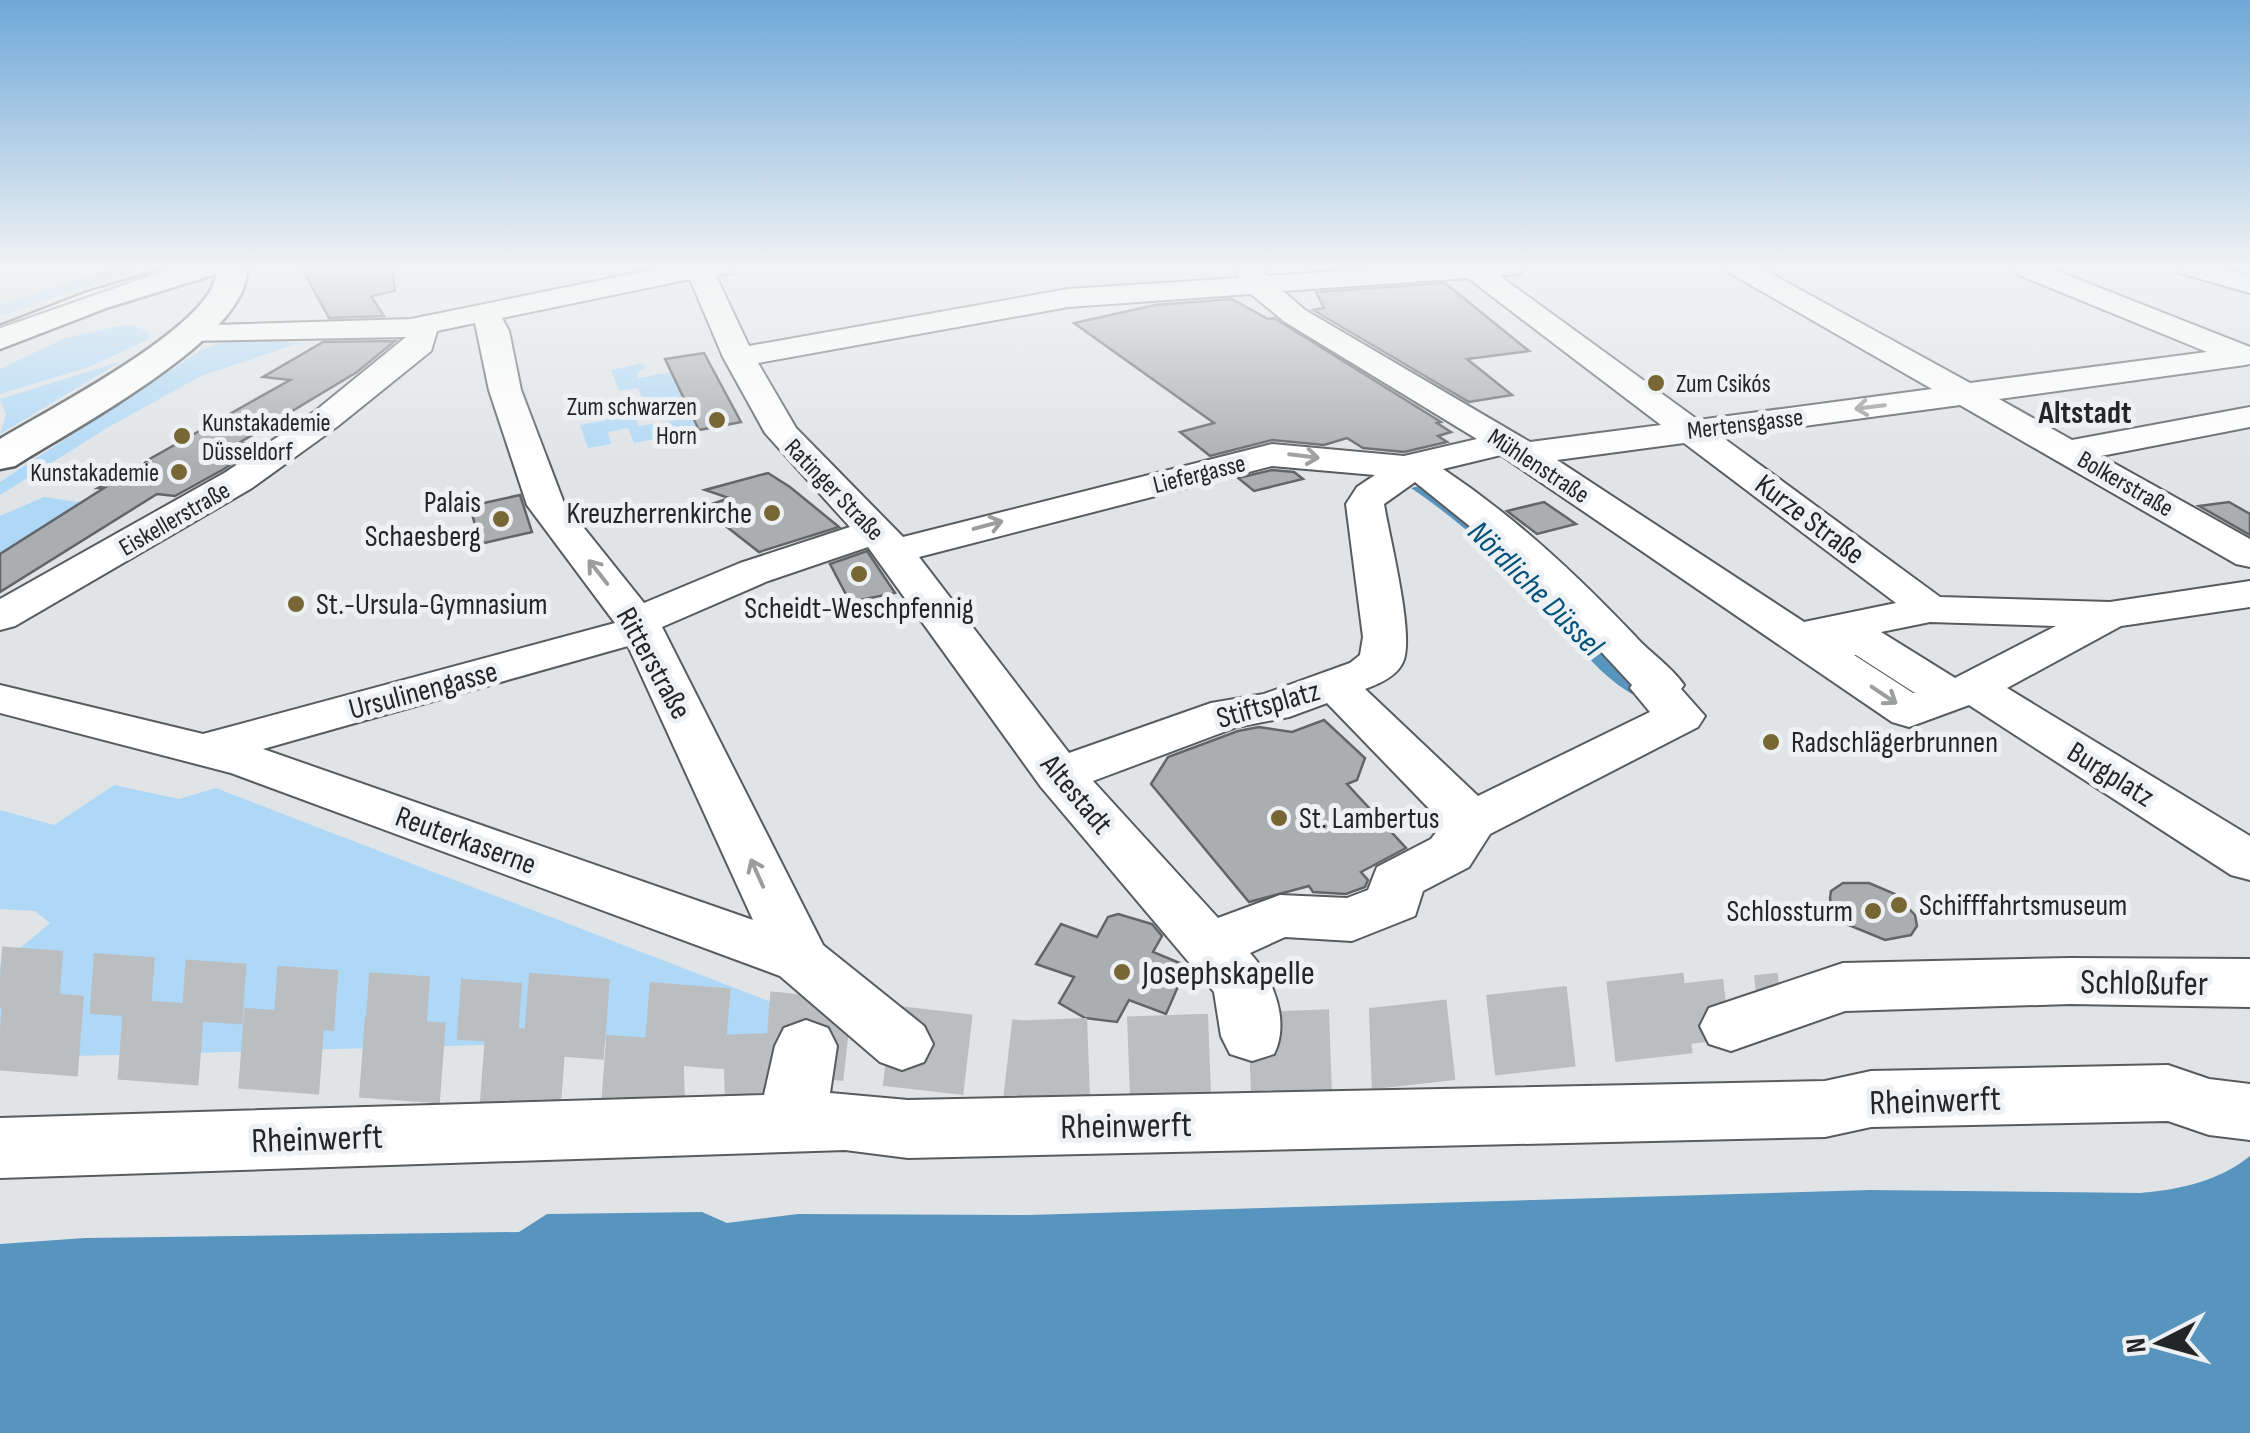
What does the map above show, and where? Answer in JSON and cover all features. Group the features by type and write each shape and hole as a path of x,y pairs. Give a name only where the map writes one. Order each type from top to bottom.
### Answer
{"main road":[{"path":"0,457 159,359 188,334"}],"street":[{"name":"Eiskellerstraße","path":"0,617 239,480 420,345 421,334"},
{"name":"Ritterstraße","path":"495,334 505,390 546,505 639,626 801,960"},
{"name":"Ratinger Straße","path":"730,334 738,357 782,433 885,541"},
{"path":"738,357 859,334"},
{"name":"Mühlenstraße","path":"1325,334 1515,448 1808,645"},
{"name":"Kurze Straße","path":"1555,334 1930,610"},
{"name":"Bolkerstraße","path":"1859,334 2250,555"},
{"path":"2191,334 2248,357"},
{"name":"Mertensgasse","path":"1515,448 1690,430 2248,357"},
{"path":"2070,451 2250,417"},
{"name":"Liefergasse","path":"885,541 1272,455 1405,467 1515,448"},
{"path":"1208,947 1280,916 1352,920 1396,902 1396,881 1450,853 1472,821 1681,716 1538,561 1473,506 1405,467 1370,495 1366,504 1385,637 1382,660 1366,673 1334,684"},
{"name":"Ursulinengasse","path":"204,750 639,626 768,566 885,541"},
{"name":"Altestadt","path":"885,541 1059,775 1242,984 1252,1036"},
{"path":"1808,645 1930,610 2110,615 2250,594"},
{"path":"1808,645 1909,712 1962,692 2110,615"},
{"name":"Stiftsplatz","path":"1059,775 1228,714 1272,708 1334,684 1472,821"},
{"name":"Burgplatz","path":"1962,692 2250,860"},
{"name":"Reuterkaserne","path":"0,700 246,761 801,960 902,1044"},
{"name":"Schloßufer","path":"1730,1026 1843,986 1945,998 2250,984"},
{"path":"756,1115 795,1109 806,1046"},
{"name":"Rheinwerft","path":"0,1148 756,1115 908,1129 1825,1109 1871,1099 2168,1094 2250,1112"}],"shaded area":[{"path":"83,334 150,334 147,340 89,367 0,394 0,369 65,338"},
{"path":"283,337 279,341 300,343 201,376 107,428 0,495 0,482 203,349 235,339"},
{"path":"122,361 0,434 6,415 0,399"},
{"path":"643,363 644,370 637,372 638,378 675,371 683,398 645,405 638,388 619,391 611,370"},
{"path":"631,406 638,426 690,418 699,430 634,443 628,428 608,432 611,444 588,448 580,425 607,420 603,410"},
{"path":"44,497 84,503 0,553 0,516"},
{"path":"114,785 179,799 216,788 802,1014 783,1037 0,1058 0,965 50,923 35,911 0,909 0,810 54,825"}],"water":[{"name":"Nördliche Düssel","path":"1427,484 1464,509 1643,683 1632,694 1605,674 1510,570 1411,488"},
{"path":"2250,1156 2250,1433 0,1433 0,1244 85,1238 519,1232 547,1214 702,1212 727,1223 798,1214 1029,1215 1870,1190 2140,1193 2198,1183"}],"building":[{"path":"1089,334 1299,334 1451,432 1438,436 1447,442 1404,452 1363,448 1347,438 1324,445 1272,440 1210,456 1180,432 1214,423"},
{"path":"1353,334 1508,334 1529,351 1467,359 1512,395 1469,402"},
{"name":"Kunstakademie","path":"395,341 357,372 239,443 259,445 224,469 175,496 157,494 0,592 0,554 104,488 98,488 290,380 263,377 323,342"},
{"path":"704,353 741,422 699,430 665,359"},
{"path":"1272,470 1294,472 1303,479 1254,491 1238,478"},
{"name":"Kreuzherrenkirche","path":"768,473 839,527 759,552 727,527 709,505 729,498 705,490"},
{"name":"Palais Schaesberg","path":"520,495 532,532 480,544 470,506"},
{"path":"1544,502 1576,524 1537,534 1507,511"},
{"path":"2229,502 2250,514 2250,535 2199,506"},
{"name":"Scheidt-Weschpfennig","path":"867,551 895,593 850,602 830,564"},
{"name":"St. Lambertus","path":"1324,720 1365,758 1357,780 1347,784 1406,848 1361,872 1368,880 1365,887 1346,894 1313,892 1309,886 1249,902 1151,784 1168,757 1238,731 1259,727 1292,732"},
{"name":"Schlossturm","path":"1843,883 1869,883 1895,894 1915,915 1917,926 1911,935 1885,940 1846,924 1831,906 1830,898 1831,891"},
{"name":"Josephskapelle","path":"1118,914 1152,924 1162,936 1153,952 1187,966 1166,1014 1129,1000 1117,1022 1085,1018 1059,1003 1074,977 1036,964 1061,924 1097,937 1108,917"}],"tunnel":[{"path":"0,977 558,1016"},
{"path":"1666,1016 1781,1003"},
{"path":"526,1013 780,1033 1021,1061 1377,1048 1688,1013"},
{"path":"0,1030 641,1078 845,1071"}],"place":[{"name":"Zum Csikós","path":"1656,383"},
{"name":"Zum schwarzen Horn","path":"717,420"},
{"name":"Kunstakademie Düsseldorf","path":"182,436"},
{"name":"Kunstakademie","path":"179,472"},
{"name":"Kreuzherrenkirche","path":"772,513"},
{"name":"Palais Schaesberg","path":"501,519"},
{"name":"Scheidt-Weschpfennig","path":"859,574"},
{"name":"St.-Ursula-Gymnasium","path":"296,604"},
{"name":"Radschlägerbrunnen","path":"1771,742"},
{"name":"St. Lambertus","path":"1279,818"},
{"name":"Schifffahrtsmuseum","path":"1899,905"},
{"name":"Schlossturm","path":"1873,911"},
{"name":"Josephskapelle","path":"1122,972"}],"district":[{"name":"Altstadt","path":"2085,412"}]}
